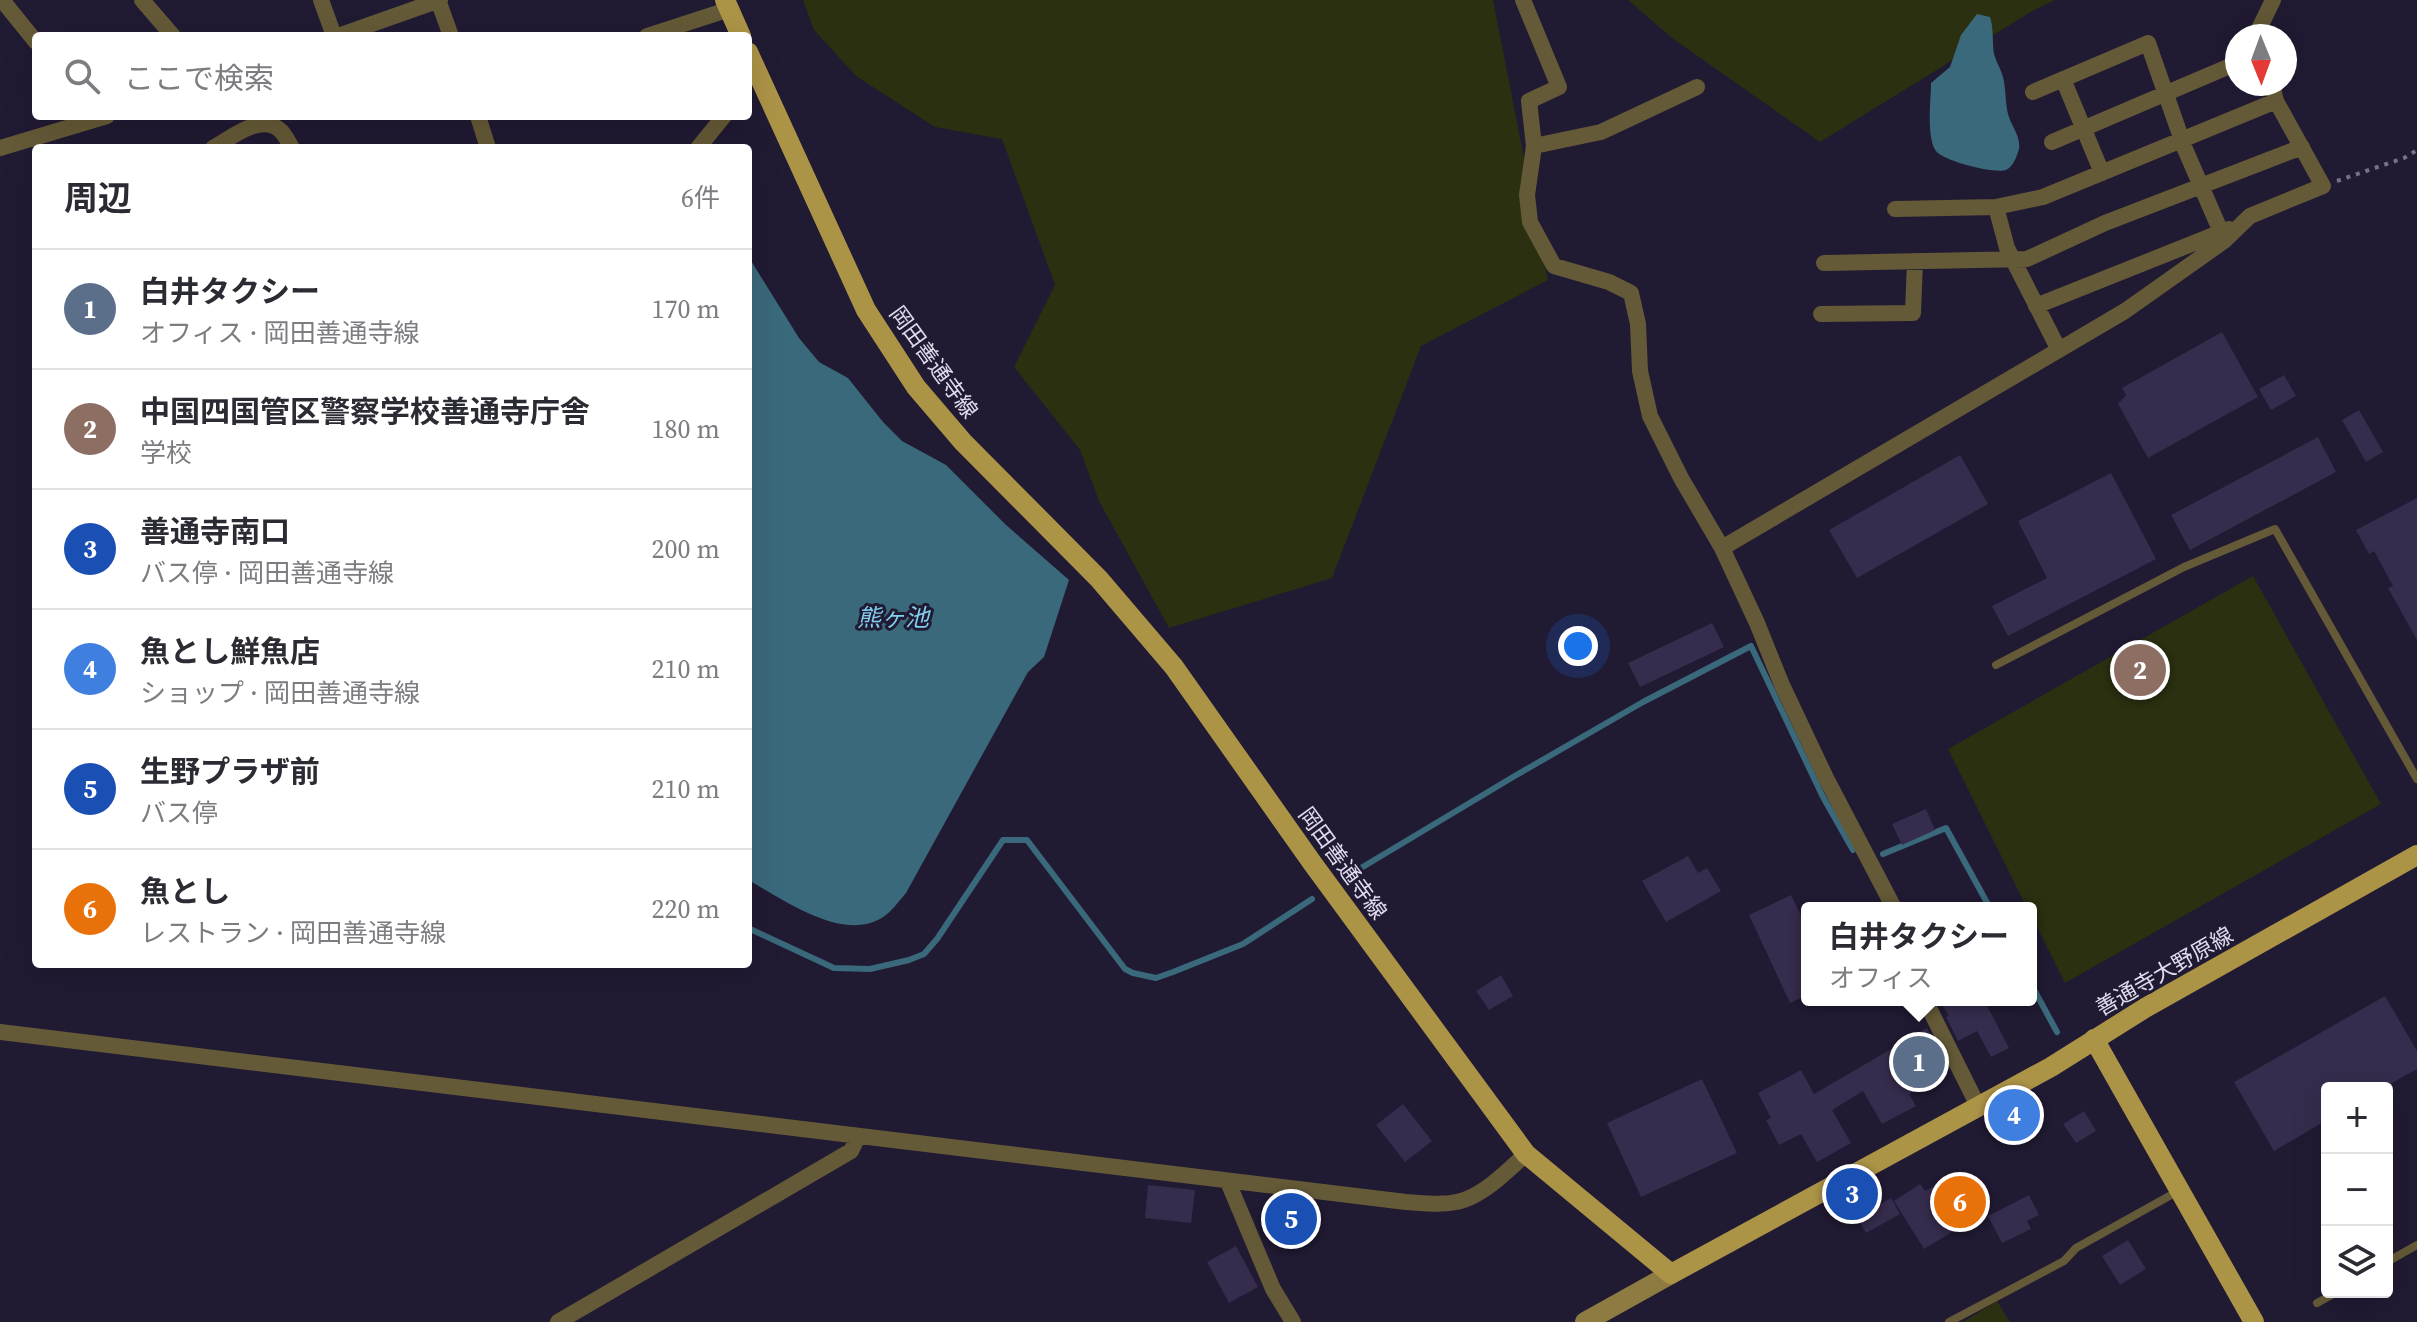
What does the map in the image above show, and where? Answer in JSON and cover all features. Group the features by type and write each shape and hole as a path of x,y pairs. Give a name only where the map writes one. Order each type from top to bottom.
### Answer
{"main road":[{"path":"728,5 739,32"},
{"name":"岡田善通寺線","path":"753,79 866,310 916,387 963,442 1099,579 1174,667 1313,864 1526,1154 1671,1274"},
{"name":"善通寺大野原線","path":"2254,1322 2094,1039 2417,855"},
{"path":"1671,1274 2051,1067 2094,1039"}],"street":[{"path":"2,0 32,37"},
{"path":"142,0 170,32"},
{"path":"321,0 334,32"},
{"path":"347,32 438,0 450,32"},
{"path":"1523,0 1559,87 1529,101 1534,146 1527,195 1530,222 1554,266 1609,282 1631,293 1638,324 1640,371 1650,416 1681,478 1722,548 1826,778 1891,902"},
{"path":"2261,24 2273,0"},
{"path":"657,32 728,5"},
{"path":"2033,92 2148,43 2182,140 2221,232"},
{"path":"2052,142 2225,68"},
{"path":"2063,79 2102,173"},
{"path":"1534,146 1601,132 1697,87"},
{"path":"1895,209 1996,207 2043,197 2182,140 2266,96"},
{"path":"1722,548 2125,311 2224,241 2250,216 2323,186 2276,96"},
{"path":"0,148 90,120"},
{"path":"479,120 487,144"},
{"path":"701,144 721,120"},
{"path":"220,144 252,126 266,124 280,129 289,144"},
{"path":"1824,263 2027,259 2105,223 2302,147"},
{"path":"1996,207 2007,248 2059,350"},
{"path":"2036,306 2242,224"},
{"path":"1821,314 1913,313 1915,261"},
{"path":"1928,1006 1978,1106"},
{"path":"0,1032 1406,1202 1464,1200 1485,1188 1526,1154"},
{"path":"558,1322 851,1151 858,1137"},
{"path":"1228,1182 1273,1289 1293,1322"},
{"path":"1585,1322 1671,1274"}],"lane":[{"path":"1996,665 2184,567 2275,529 2417,779"},
{"path":"1949,1322 2064,1261 2076,1248 2180,1190"},
{"path":"2393,1259 2417,1245"},
{"path":"2317,1303 2326,1298"}],"path":[{"path":"2323,186 2404,158 2417,150"}],"green space":[{"path":"803,0 1493,0 1548,280 1421,346 1332,578 1169,628 1099,501 1080,450 1014,367 1055,285 1002,139 935,127 856,76 814,30"},
{"path":"1628,0 2055,0 1820,142 1672,38"},
{"path":"2253,576 2381,804 2065,983 2037,927 2037,902 2024,902 1948,749"},
{"path":"1997,1301 2010,1322 1963,1322"}],"water":[{"path":"1977,14 1990,17 1994,54 2003,77 2008,114 2019,140 2016,158 2011,166 2000,171 1948,159 1936,151 1931,137 1931,83 1950,67 1961,35"},
{"name":"熊ヶ池","path":"752,262 799,338 819,362 848,378 902,441 946,465 1005,524 1069,580 1044,657 1028,672 906,893 884,917 864,924 847,925 830,921 752,882"}],"building":[{"path":"2222,332 2258,397 2148,458 2118,404 2126,395 2122,388"},
{"path":"2284,375 2296,396 2271,410 2259,389"},
{"path":"2359,410 2383,452 2366,462 2342,420"},
{"path":"2318,437 2336,472 2190,550 2171,515"},
{"path":"1960,455 1988,504 1857,578 1829,530"},
{"path":"2111,473 2156,559 2008,636 1992,606 2047,578 2018,521"},
{"path":"2417,498 2417,640 2388,588 2393,586 2374,551 2369,554 2356,530"},
{"path":"1712,623 1724,647 1640,687 1628,663"},
{"path":"1926,809 1935,830 1902,845 1892,824"},
{"path":"1688,856 1698,873 1707,868 1721,891 1666,922 1642,881"},
{"path":"1791,895 1801,915 1801,998 1790,1003 1749,915"},
{"path":"1501,975 1513,996 1489,1010 1476,991"},
{"path":"2385,996 2417,1051 2417,1069 2393,1082 2321,1082 2321,1124 2274,1151 2234,1082"},
{"path":"1943,1006 1987,1006 2009,1048 1991,1057 1977,1031 1958,1041 1946,1017 1949,1016"},
{"path":"1927,1028 1948,1073 1909,1094 1916,1106 1882,1124 1863,1091 1832,1110 1851,1143 1817,1162 1801,1134 1779,1145 1766,1120 1771,1118 1758,1093 1801,1070 1814,1094"},
{"path":"1702,1079 1737,1153 1641,1197 1607,1123"},
{"path":"1403,1104 1432,1141 1405,1162 1376,1125"},
{"path":"2084,1111 2096,1131 2076,1143 2063,1124"},
{"path":"1960,1172 1986,1217 1959,1232 1957,1229 1924,1249 1894,1201 1920,1184 1925,1191"},
{"path":"1148,1185 1195,1190 1191,1223 1145,1218"},
{"path":"2029,1195 2039,1215 2027,1221 2031,1229 2002,1243 1988,1216"},
{"path":"1891,1198 1900,1214 1866,1233 1857,1217"},
{"path":"2128,1240 2146,1269 2120,1285 2102,1256"},
{"path":"1236,1246 1258,1287 1229,1303 1207,1262"}],"waterway":[{"path":"1351,874 1643,702 1751,646 1823,797 1853,850"},
{"path":"1883,854 1946,828 1987,902"},
{"path":"752,930 834,968 870,969 909,960 924,954 937,939 1003,840 1027,840 1125,969 1156,978 1243,944 1312,899"},
{"path":"2037,995 2057,1032"}],"place":[{"name":"中国四国管区警察学校善通寺庁舎","path":"2140,670"},
{"name":"白井タクシー","path":"1919,1062"},
{"name":"魚とし鮮魚店","path":"2014,1115"},
{"name":"善通寺南口","path":"1852,1194"},
{"name":"魚とし","path":"1960,1202"},
{"name":"生野プラザ前","path":"1291,1219"}]}
